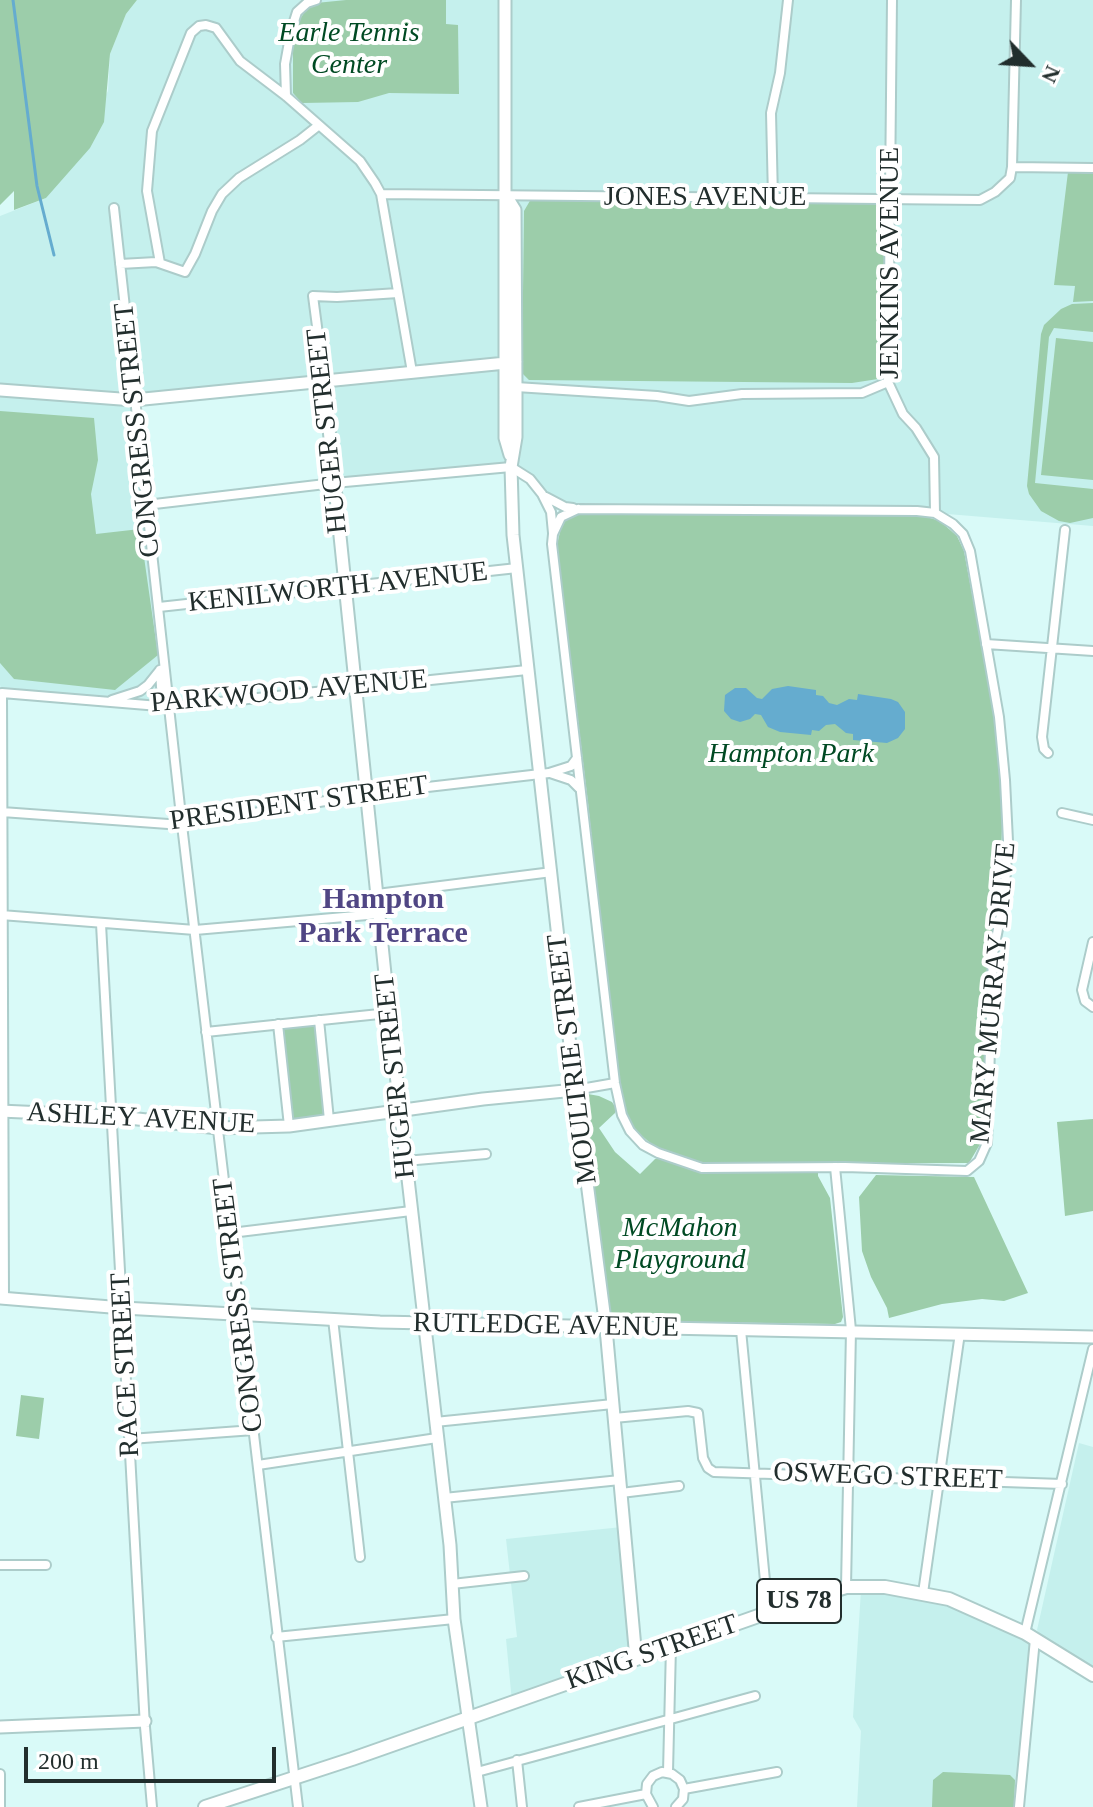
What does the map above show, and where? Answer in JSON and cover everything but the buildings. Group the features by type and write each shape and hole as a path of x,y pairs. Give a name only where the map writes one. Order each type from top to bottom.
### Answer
{"main road":[{"name":"KING STREET","path":"205,1807 846,1587 885,1587 923,1593 968,1606 1030,1636 1093,1675"}],"street":[{"path":"286,96 285,64 291,31 297,12 316,0"},
{"name":"MOULTRIE STREET","path":"505,0 507,197 504,211 510,363 505,438 511,463 527,670 545,774 575,1090 606,1328 636,1659"},
{"path":"773,198 771,113 780,73 788,0"},
{"name":"JENKINS AVENUE","path":"892,0 888,382 903,414 934,457 935,513"},
{"path":"1016,0 1012,167 1093,168"},
{"path":"160,263 147,191 152,131 191,33 199,26 216,28 240,61 286,96 360,161 381,194 412,372"},
{"path":"120,264 160,263 185,272 222,194 239,178 319,125"},
{"name":"JONES AVENUE","path":"381,194 980,200 995,192 1010,178 1012,167"},
{"name":"CONGRESS STREET","path":"114,208 182,825 298,1807"},
{"name":"HUGER STREET","path":"398,293 313,296 444,1498 454,1619 481,1807"},
{"path":"0,390 134,400 510,363"},
{"name":"MOULTRIE STREET","path":"510,363 516,387 516,437 511,463"},
{"path":"516,387 657,396 689,401 742,394 862,393 888,382"},
{"path":"146,505 511,463 542,494 565,507 578,509 935,513"},
{"name":"MARY MURRAY DRIVE","path":"542,494 551,512 579,788 615,1083 622,1115 630,1131 643,1145 673,1160 702,1168 835,1167 967,1171 979,1161 987,1143 993,954 1004,899 1008,841 1005,780 999,717 970,551 963,534 935,513"},
{"path":"553,534 561,517 578,509"},
{"path":"1048,753 1042,737 1065,530"},
{"name":"KENILWORTH AVENUE","path":"159,607 517,568"},
{"path":"986,644 1093,651"},
{"name":"CONGRESS STREET","path":"164,651 160,670 161,687 171,707"},
{"path":"106,702 140,691 160,670"},
{"name":"PARKWOOD AVENUE","path":"2,812 2,693 171,707 527,670"},
{"name":"PRESIDENT STREET","path":"2,812 182,825 367,794 545,774 571,766 577,758"},
{"path":"545,774 571,780 579,788"},
{"path":"2,812 2,1298"},
{"path":"1062,813 1093,820"},
{"path":"377,894 552,872"},
{"path":"1,915 195,930 379,914"},
{"name":"RACE STREET","path":"101,924 152,1807"},
{"path":"1093,942 1082,990 1085,1001 1093,1007"},
{"path":"206,1032 389,1013"},
{"path":"319,1020 329,1120"},
{"path":"278,1024 289,1126"},
{"name":"ASHLEY AVENUE","path":"1,1111 111,1116 218,1128 289,1126 615,1083"},
{"path":"405,1161 486,1154"},
{"path":"835,1167 851,1330 846,1587"},
{"path":"231,1233 411,1211"},
{"name":"RUTLEDGE AVENUE","path":"2,1298 240,1315 424,1323 1093,1337"},
{"path":"333,1319 360,1557"},
{"path":"741,1330 768,1612"},
{"path":"923,1593 960,1333"},
{"path":"1019,1807 1030,1636 1093,1349"},
{"path":"435,1422 613,1404"},
{"name":"OSWEGO STREET","path":"614,1418 691,1411 698,1413 703,1458 714,1472 1062,1484"},
{"path":"130,1439 254,1430"},
{"path":"258,1465 437,1438"},
{"path":"444,1498 620,1486 679,1486"},
{"path":"0,1565 46,1565"},
{"path":"452,1584 524,1576"},
{"path":"276,1637 454,1619"},
{"path":"668,1772 671,1646"},
{"path":"477,1772 755,1696"},
{"path":"0,1727 145,1721"},
{"path":"517,1760 522,1807"},
{"path":"653,1807 646,1794 647,1784 653,1776 668,1772 680,1780 684,1789 683,1799 676,1807"},
{"path":"684,1789 777,1772"},
{"path":"0,1774 0,1807"},
{"path":"579,1807 646,1794"}],"shaded area":[{"path":"137,0 1093,0 1093,526 935,513 578,509 552,502 511,467 334,483 323,380 135,400 171,707 2,693 0,216 46,198 108,91 110,54 126,14"},
{"path":"1079,1443 1093,1447 1093,1667 1041,1636 1037,1630"},
{"path":"622,1527 636,1659 512,1702 506,1639 517,1637 506,1539"},
{"path":"861,1590 944,1603 1030,1643 1014,1807 857,1807 861,1731 853,1717"}],"green space":[{"path":"0,0 137,0 126,14 110,54 104,122 90,148 46,198 14,210 14,191 0,205"},
{"name":"Earle Tennis Center","path":"446,0 446,24 458,25 459,94 389,93 358,102 302,103 293,93 293,41 298,22 306,10 316,3"},
{"path":"1068,172 1093,174 1093,301 1073,302 1075,286 1054,285"},
{"path":"531,199 884,201 884,368 878,379 852,383 529,380 522,373 524,211"},
{"path":"1093,303 1093,332 1054,328 1049,337 1035,483 1093,489 1093,518 1070,523 1041,511 1027,486 1041,334 1044,325 1061,309 1072,304"},
{"path":"1056,338 1093,342 1093,480 1041,475"},
{"path":"0,411 94,418 98,460 91,494 96,534 140,529 158,655 115,690 14,679 0,663"},
{"name":"Hampton Park","path":"579,512 920,515 940,521 957,536 964,551 993,707 1001,777 1002,827 1000,895 988,954 982,1141 969,1163 702,1164 656,1148 634,1129 626,1115 618,1083 557,545 562,523 569,515"},
{"path":"317,1023 326,1117 291,1123 280,1027"},
{"name":"McMahon Playground","path":"588,1094 612,1102 616,1108 615,1113 599,1128 615,1152 640,1174 660,1158 702,1170 818,1172 830,1198 843,1317 841,1322 610,1319 584,1101"},
{"path":"1093,1119 1093,1211 1065,1216 1057,1122"},
{"path":"876,1175 974,1177 1028,1293 1004,1301 982,1299 942,1304 889,1318 862,1251 859,1197"},
{"path":"21,1395 44,1398 39,1439 16,1436"},
{"path":"943,1772 1010,1775 1015,1780 1014,1807 932,1807 933,1780"}],"water":[{"path":"788,686 816,690 816,695 837,705 849,699 857,700 858,694 891,699 898,702 905,712 905,729 898,738 887,743 853,740 853,734 846,733 835,724 826,725 819,731 812,730 811,735 780,732 768,727 761,715 755,714 740,722 731,719 724,711 725,695 735,688 746,688 762,699 772,689"}],"waterway":[{"path":"13,0 37,186 54,255"}],"district":[{"name":"Hampton Park Terrace","path":"383,917"}]}
